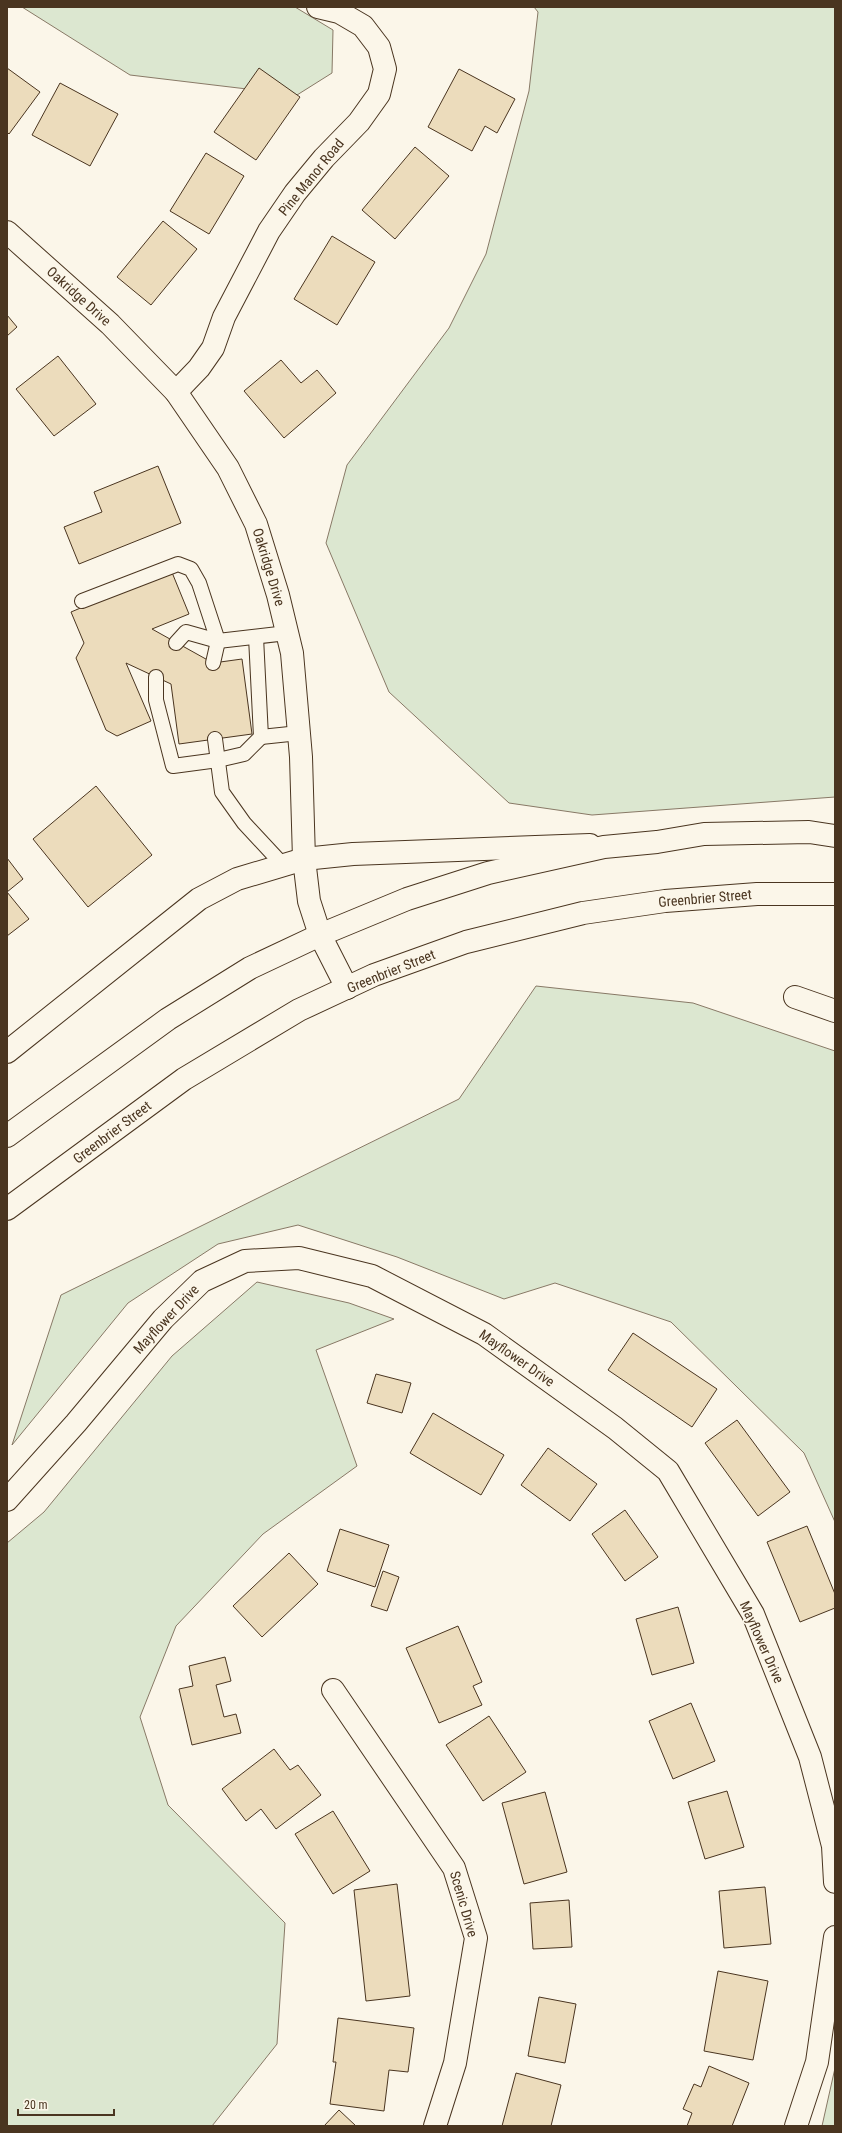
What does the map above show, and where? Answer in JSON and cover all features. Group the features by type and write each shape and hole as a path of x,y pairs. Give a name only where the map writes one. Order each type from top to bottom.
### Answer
{"street":[{"name":"Pine Manor Road","path":"176,392 199,368 213,348 224,317 256,254 290,199 324,158 359,122 379,94 385,69 379,47 363,26 339,12 318,7"},
{"name":"Oakridge Drive","path":"7,232 110,324 176,392 228,468 256,524 292,653 299,733 293,862 309,901 320,935 347,988"},
{"path":"7,1136 168,1019 250,968 320,935 407,899 488,873 604,847 657,842 704,834 809,832 835,836"},
{"path":"7,1052 198,899 237,879 293,862 360,854 657,842"},
{"name":"Greenbrier Street","path":"7,1209 184,1079 299,1010 374,975 466,942 583,913 665,901 742,895 835,894"},
{"path":"795,996 835,1011"},
{"name":"Mayflower Drive","path":"7,1500 76,1423 163,1319 202,1281 245,1261 299,1258 372,1276 484,1334 616,1428 668,1471 753,1614 810,1757 833,1846 835,1882"},
{"name":"Scenic Drive","path":"333,1690 454,1868 476,1938 455,2063 435,2126"},
{"path":"796,2126 817,2062 835,1937"}],"lane":[{"path":"82,601 178,564 191,568 199,583 218,641 213,663"},
{"path":"176,643 186,632 218,641 287,633"},
{"path":"256,637 261,737"},
{"path":"156,677 156,700 173,766 218,760 244,754 261,737 299,733"},
{"path":"216,739 222,792 244,823 293,862"}],"green space":[{"path":"22,7 295,7 333,30 332,73 297,95 130,75"},
{"path":"534,7 835,7 835,797 592,815 509,803 389,692 326,543 347,465 449,328 486,254 529,91 538,12"},
{"path":"536,986 693,1003 835,1051 835,1522 804,1453 671,1322 555,1283 504,1299 397,1257 298,1225 218,1244 128,1303 12,1445 61,1295 459,1099"},
{"path":"257,1282 349,1303 394,1319 316,1350 357,1466 263,1534 176,1626 140,1717 168,1805 285,1923 277,2044 212,2126 7,2126 7,1543 44,1512 172,1356"},
{"path":"835,2068 835,2126 822,2126"}],"building":[{"path":"7,68 40,92 9,134 7,132"},
{"path":"259,68 300,97 256,160 214,132"},
{"path":"459,69 515,99 497,133 485,126 472,151 428,127"},
{"path":"60,83 118,114 90,166 32,135"},
{"path":"415,147 449,176 395,239 362,210"},
{"path":"206,153 244,176 209,234 170,211"},
{"path":"163,221 197,249 151,305 117,277"},
{"path":"332,236 375,262 337,325 294,299"},
{"path":"7,315 17,327 7,336"},
{"path":"58,356 96,404 54,436 16,389"},
{"path":"281,360 301,383 317,370 336,393 284,438 244,391"},
{"path":"158,466 181,523 79,564 64,527 102,512 94,492"},
{"path":"171,570 189,614 152,629 213,663 242,659 252,734 179,744 171,684 126,663 151,721 117,736 106,730 76,658 84,643 71,612"},
{"path":"96,786 152,855 88,907 33,839"},
{"path":"7,858 23,879 7,892"},
{"path":"7,892 29,919 7,936"},
{"path":"633,1333 717,1389 692,1427 608,1370"},
{"path":"376,1374 411,1383 402,1413 367,1403"},
{"path":"433,1413 504,1455 481,1495 410,1453"},
{"path":"737,1420 790,1492 758,1516 705,1443"},
{"path":"548,1448 597,1484 570,1521 521,1485"},
{"path":"625,1510 658,1557 625,1581 592,1534"},
{"path":"807,1526 835,1594 835,1608 800,1622 767,1542"},
{"path":"340,1529 389,1545 375,1587 327,1571"},
{"path":"289,1553 318,1584 262,1637 233,1606"},
{"path":"383,1571 399,1577 387,1611 371,1606"},
{"path":"678,1607 694,1663 652,1675 636,1619"},
{"path":"458,1626 482,1682 473,1686 482,1705 439,1723 406,1648"},
{"path":"225,1657 231,1681 216,1685 224,1717 236,1714 241,1733 192,1745 179,1689 193,1686 189,1666"},
{"path":"691,1703 715,1761 673,1779 649,1721"},
{"path":"489,1716 526,1772 483,1801 446,1745"},
{"path":"274,1749 290,1770 298,1765 321,1795 276,1829 261,1809 246,1821 222,1789"},
{"path":"727,1791 744,1847 705,1859 688,1802"},
{"path":"545,1792 567,1872 524,1884 502,1803"},
{"path":"333,1811 370,1871 333,1894 295,1834"},
{"path":"397,1884 410,1996 366,2001 354,1890"},
{"path":"765,1887 771,1944 724,1948 719,1891"},
{"path":"569,1900 572,1947 533,1949 530,1903"},
{"path":"718,1971 768,1981 753,2060 704,2051"},
{"path":"539,1997 576,2004 565,2063 528,2056"},
{"path":"338,2018 414,2028 408,2072 389,2070 384,2111 330,2104 336,2062 333,2062"},
{"path":"709,2066 749,2083 732,2126 687,2126 692,2113 683,2109 694,2084 701,2087"},
{"path":"516,2073 561,2085 551,2126 502,2126"},
{"path":"339,2110 356,2126 324,2126"}]}
